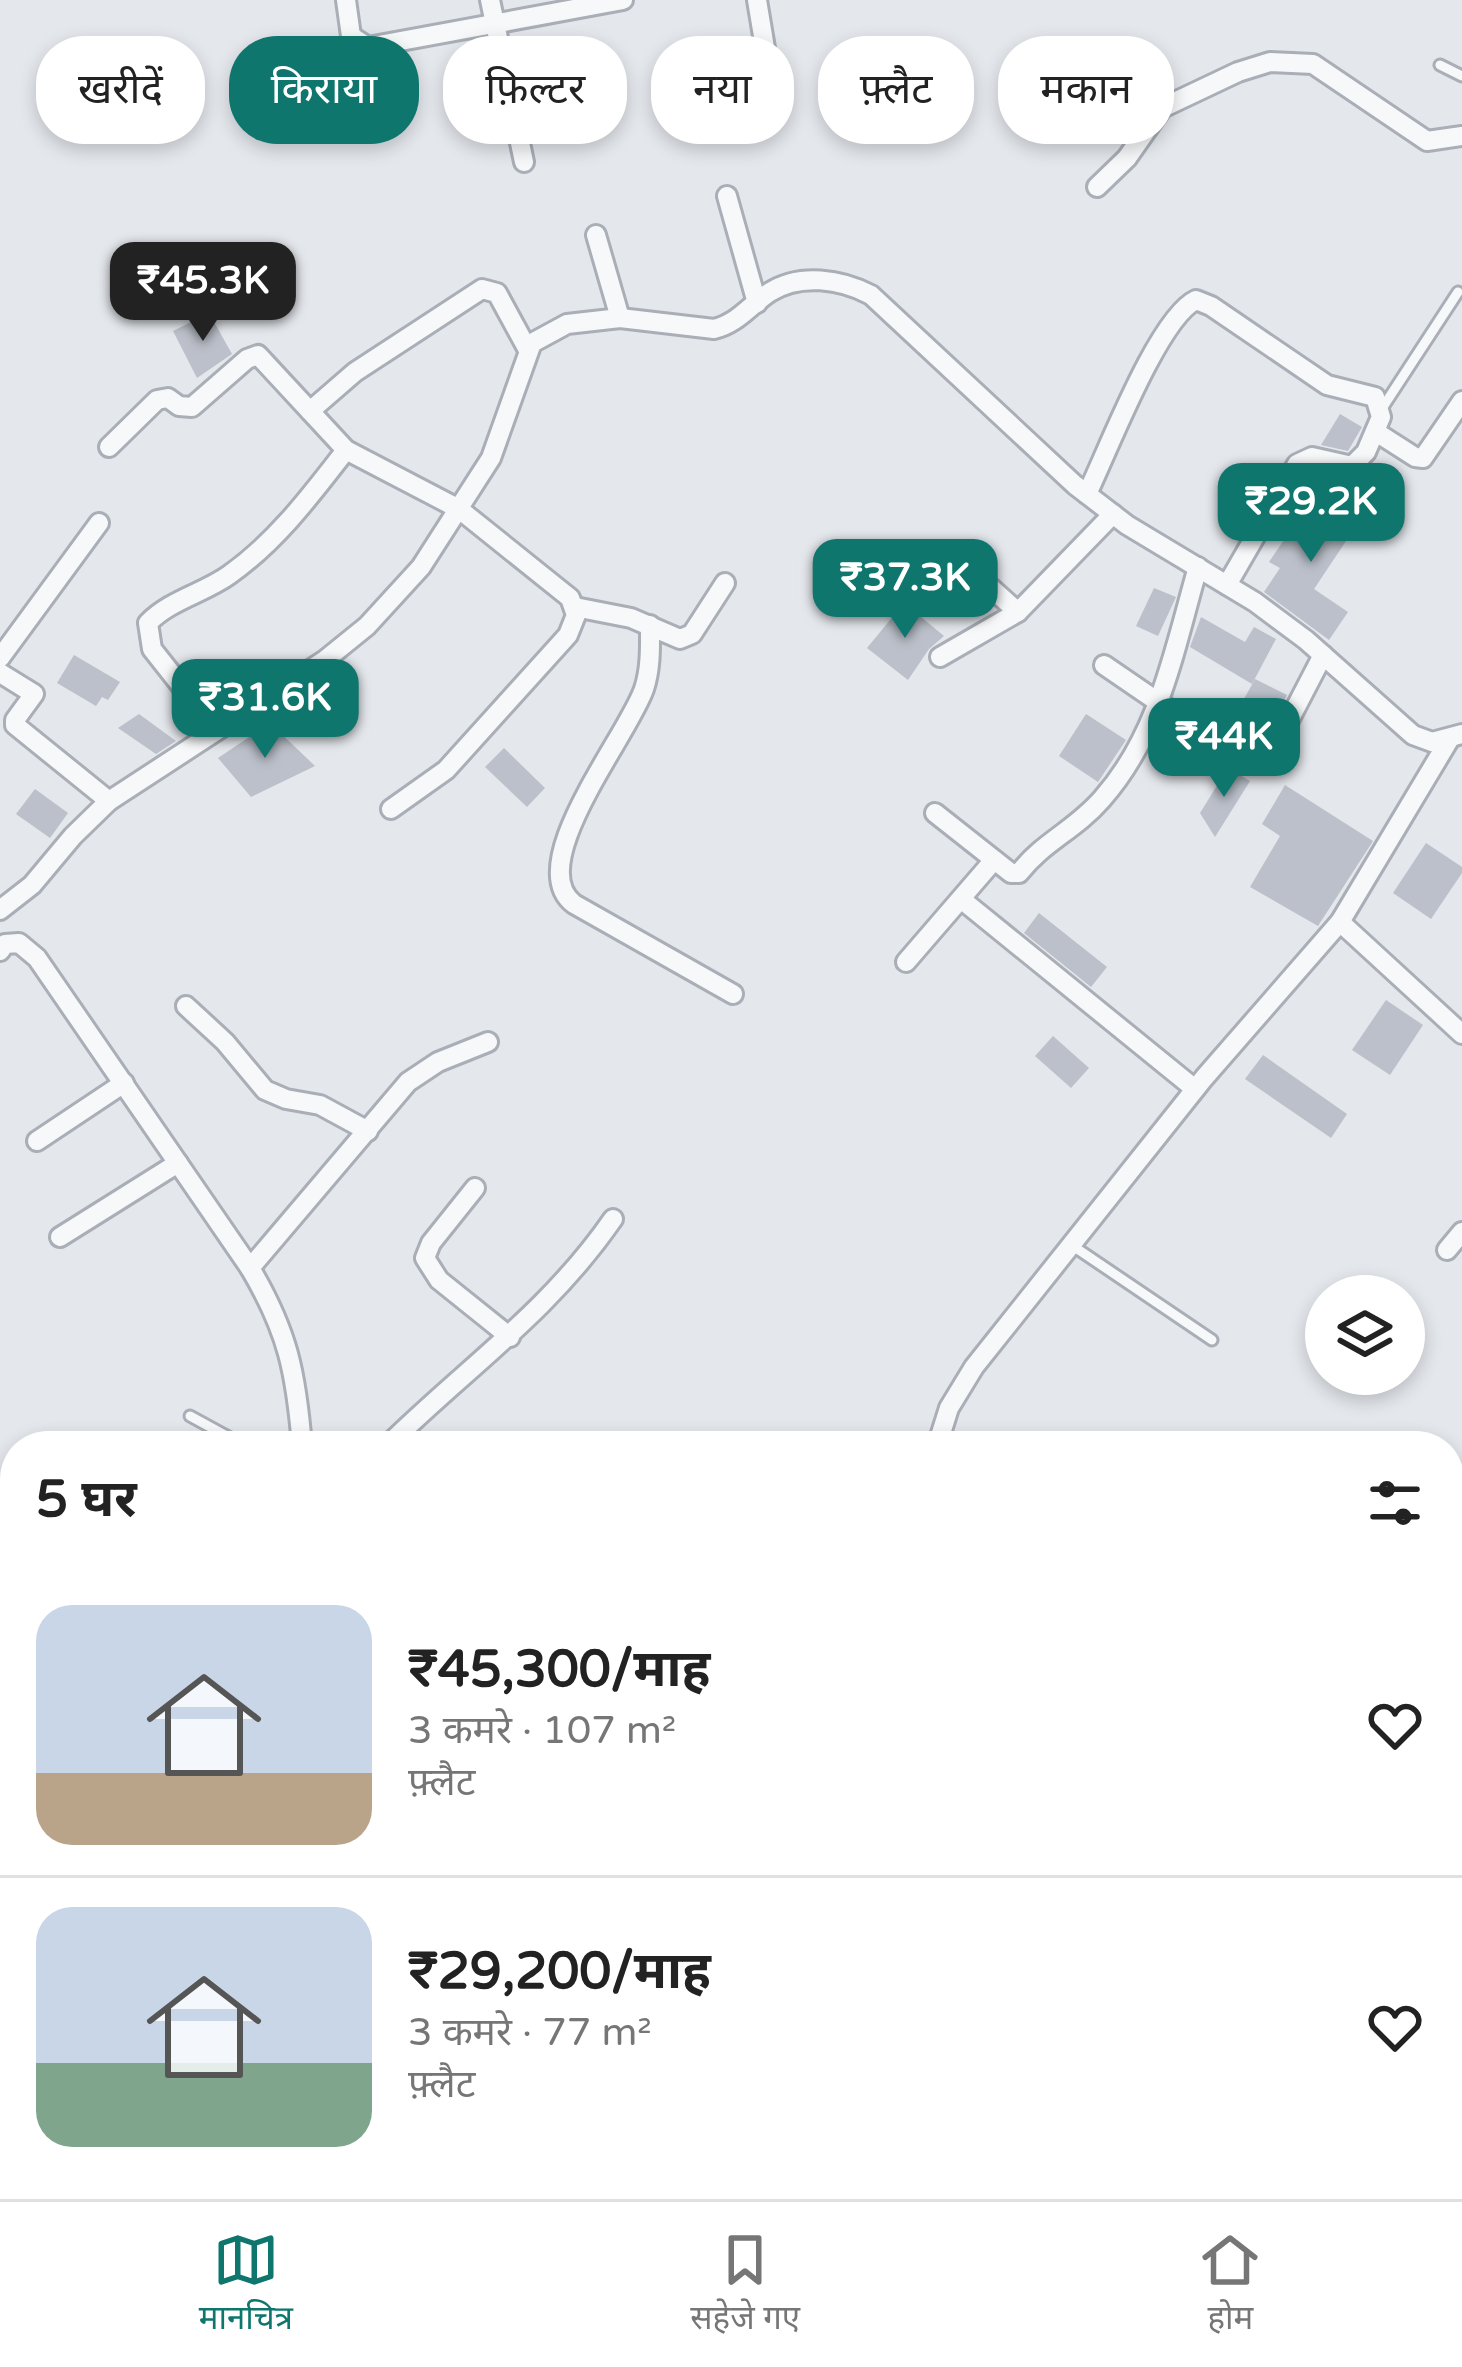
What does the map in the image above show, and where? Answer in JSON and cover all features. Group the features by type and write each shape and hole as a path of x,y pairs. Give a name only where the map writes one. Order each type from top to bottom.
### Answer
{"street":[{"path":"346,0 351,36 368,47 623,0"},
{"path":"490,0 524,163"},
{"path":"758,0 764,36"},
{"path":"1097,187 1127,158 1162,108 1270,62 1312,64 1427,141 1462,136"},
{"path":"727,196 757,303"},
{"path":"596,235 620,318"},
{"path":"3,901 32,885 109,801 351,640 421,567 491,458 528,350 544,333 567,324 620,318 714,329 728,326 772,291 819,280 852,285 871,295 1087,494 1255,602 1413,734 1432,742 1455,737"},
{"path":"310,411 355,372 482,290 497,293 528,350"},
{"path":"1087,494 1137,381 1180,314 1196,300 1327,385 1375,398 1382,410 1366,452 1352,466 1312,457 1298,464 1227,585"},
{"path":"109,447 158,400 168,398 179,406 192,407 253,356 263,358 346,450 459,509 575,607 687,638 725,584"},
{"path":"1376,432 1423,458 1462,401"},
{"path":"216,730 152,649 148,623 253,558 296,514 346,450"},
{"path":"940,657 1018,612 1113,514"},
{"path":"0,658 100,524"},
{"path":"961,561 1018,612"},
{"path":"934,813 1011,873 1018,873 1044,845 1078,826 1122,775 1161,704 1198,567"},
{"path":"391,809 446,770 568,635 575,625 575,607"},
{"path":"650,625 644,689 571,826 558,880 561,891 574,904 733,994"},
{"path":"1105,665 1253,758 1268,760 1323,655"},
{"path":"0,673 34,694 15,725 109,801"},
{"path":"942,1431 957,1391 1195,1089 1340,922 1455,737"},
{"path":"906,962 994,860"},
{"path":"961,899 1195,1089"},
{"path":"1340,922 1462,1034"},
{"path":"0,950 11,943 31,951 250,1268 273,1307 285,1340 298,1385 301,1431"},
{"path":"186,1006 225,1042 265,1090 286,1100 320,1105 368,1131"},
{"path":"250,1268 423,1070 488,1042"},
{"path":"37,1142 124,1083"},
{"path":"60,1237 178,1163"},
{"path":"475,1188 426,1250 426,1265 510,1337"},
{"path":"404,1431 510,1337 586,1258 613,1219"},
{"path":"1447,1250 1462,1232"}],"lane":[{"path":"1440,65 1462,76"},
{"path":"1382,410 1458,292"},
{"path":"1072,1246 1212,1340"},
{"path":"190,1416 218,1431"}],"building":[{"path":"209,313 232,354 197,378 173,331"},
{"path":"1340,414 1362,427 1348,451 1321,445"},
{"path":"1315,494 1358,523 1314,589 1348,612 1329,640 1264,592 1280,568 1269,562"},
{"path":"1154,588 1176,597 1158,636 1136,626"},
{"path":"904,603 944,636 908,680 867,648"},
{"path":"1201,617 1245,642 1254,627 1276,639 1252,684 1190,647"},
{"path":"74,655 120,682 108,700 102,697 96,706 57,683"},
{"path":"1255,679 1287,695 1261,746 1228,728"},
{"path":"139,714 176,741 156,754 118,728"},
{"path":"1086,714 1126,740 1098,782 1059,756"},
{"path":"270,723 315,766 251,797 218,758"},
{"path":"504,748 545,788 527,807 485,767"},
{"path":"1228,768 1250,781 1215,837 1200,813"},
{"path":"1285,785 1373,841 1318,926 1250,887 1280,836 1262,824"},
{"path":"35,789 68,813 50,838 16,814"},
{"path":"1426,843 1462,867 1431,919 1393,893"},
{"path":"1039,913 1107,967 1091,987 1024,933"},
{"path":"1386,1000 1423,1025 1390,1075 1352,1050"},
{"path":"1053,1036 1089,1068 1071,1088 1035,1056"},
{"path":"1263,1055 1347,1114 1331,1138 1245,1079"}]}
